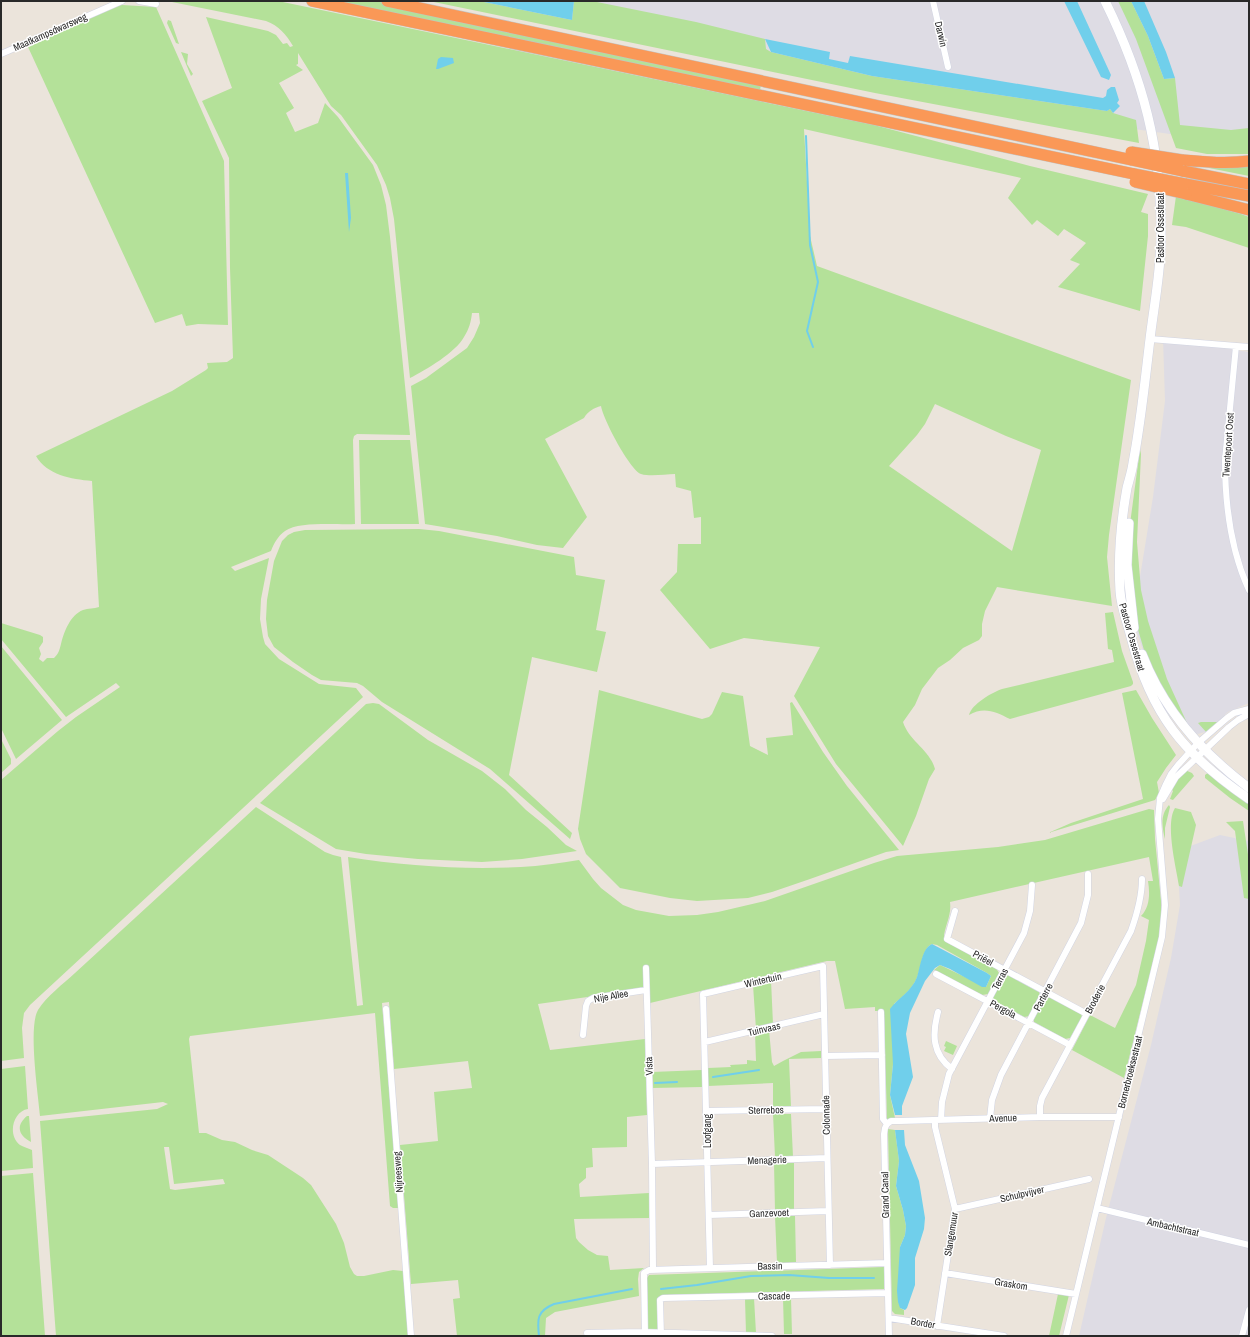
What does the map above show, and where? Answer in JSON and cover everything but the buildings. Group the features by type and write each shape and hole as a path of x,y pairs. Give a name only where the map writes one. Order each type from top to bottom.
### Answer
{"highway":[{"path":"312,1 1118,170 1134,178 1185,189 1249,196"},
{"path":"387,1 1049,143 1132,156 1183,166 1249,184"},
{"path":"1183,166 1249,161"},
{"path":"1185,189 1249,210"}],"main road":[{"name":"Pastoor Ossestraat","path":"1105,1 1134,66 1143,96 1154,144 1160,196 1161,237 1158,274 1133,462 1127,565 1134,630 1153,681 1177,719 1205,750 1224,768 1249,788"},
{"name":"Pastoor Ossestraat","path":"1133,462 1127,489 1122,528 1120,580 1121,601 1139,664 1147,684 1167,722 1190,751 1196,758 1219,777 1249,799"}],"street":[{"name":"Maatkampsdwarsweg","path":"1,54 122,1"},
{"path":"139,1 156,4"},
{"name":"Darwin","path":"933,1 948,67"},
{"path":"1150,339 1249,346"},
{"name":"Twentepoort Oost","path":"1236,346 1225,460 1225,478 1232,540 1249,590"},
{"path":"1198,743 1234,713 1249,709"},
{"path":"1205,750 1229,727 1249,714"},
{"name":"Bornerbroeksestraat","path":"1066,1336 1162,937 1165,905 1158,819 1160,798 1171,774 1198,743"},
{"name":"Bornerbroeksestraat","path":"1160,804 1176,777 1205,750"},
{"name":"Parterre","path":"990,1118 992,1100 1001,1075 1081,924 1088,895 1088,874"},
{"name":"Broderie","path":"1040,1117 1042,1098 1131,930 1138,909 1142,879"},
{"name":"Terras","path":"938,1120 947,1081 952,1069 1024,933 1030,911 1032,885"},
{"name":"Priëel","path":"955,911 947,939 1087,1014"},
{"name":"Wintertuin","path":"703,994 823,966"},
{"name":"Colonnade","path":"823,966 830,1265"},
{"name":"Vista","path":"646,968 652,1164 653,1268"},
{"name":"Pergola","path":"936,974 1070,1044"},
{"name":"Nije Allee","path":"583,1035 586,1006 592,998 646,990"},
{"name":"Loofgang","path":"703,994 710,1268"},
{"name":"Nijreesweg","path":"386,1008 411,1336"},
{"name":"Grand Canal","path":"881,1012 883,1119 887,1124 884,1128 884,1134 890,1336"},
{"path":"938,1012 934,1027 937,1050 944,1063 952,1069"},
{"name":"Tuinvaas","path":"705,1042 824,1014"},
{"path":"825,1056 882,1055"},
{"name":"Sterrebos","path":"707,1111 826,1109"},
{"name":"Avenue","path":"887,1124 891,1121 1119,1116"},
{"name":"Slangemuur","path":"937,1326 955,1209 935,1127 938,1120"},
{"name":"Menagerie","path":"707,1162 827,1158"},
{"path":"652,1164 707,1162"},
{"name":"Schulpvijver","path":"955,1209 1089,1179"},
{"name":"Ambachtstraat","path":"1097,1208 1249,1245"},
{"name":"Ganzevoet","path":"709,1215 828,1211"},
{"name":"Bassin","path":"653,1268 710,1268 887,1263"},
{"path":"645,1334 644,1277 647,1271 653,1268"},
{"name":"Graskom","path":"945,1273 1076,1294"},
{"name":"Cascade","path":"661,1334 660,1300 663,1298 888,1293"},
{"path":"1242,1336 1249,1310"},
{"name":"Border","path":"889,1318 1004,1336"},
{"path":"587,1333 772,1336"}],"shaded area":[{"path":"472,1 1249,1 1249,138 1213,140 1134,129"},
{"path":"1163,338 1249,352 1249,703 1228,712 1208,731 1198,734 1193,732 1149,667 1131,616 1139,583 1153,497 1165,401"},
{"path":"1220,835 1249,841 1249,1336 1079,1336 1106,1218 1151,1045 1171,958 1180,905 1177,851"}],"green space":[{"path":"167,1 278,1 874,125 1030,166 1148,194 1141,212 1148,214 1148,236 1140,311 1058,287 1080,264 1070,260 1086,243 1064,229 1058,236 1037,220 1032,225 1008,198 1021,178 804,129 810,236 817,266 1131,380 1107,557 1112,606 997,587 985,611 982,624 982,636 979,640 963,648 950,660 938,668 922,689 915,705 903,722 910,735 929,756 935,769 929,779 916,816 903,846 836,764 794,696 820,647 744,638 710,649 660,590 677,572 678,544 701,544 701,517 694,518 691,491 676,487 675,474 641,474 630,464 607,422 601,406 591,410 584,418 545,439 587,517 563,548 537,545 497,536 425,524 411,386 426,378 467,348 480,323 479,313 472,313 464,337 454,349 432,365 410,378 394,219 386,185 377,165 341,115 331,106 298,53 298,64 296,65 303,70 279,83 294,108 286,113 295,132 318,123 325,103 338,117 373,165 381,185 386,205 390,237 410,435 357,434 354,436 355,524 318,524 291,528 280,535 271,551 231,567 235,571 269,558 261,599 260,619 265,644 279,659 319,684 356,688 363,697 30,1005 24,1013 22,1028 24,1058 1,1061 1,780 58,731 120,687 116,683 66,717 1,639 1,623 40,635 43,637 43,642 39,648 41,654 39,659 43,662 47,658 54,658 57,655 66,629 78,612 99,607 92,481 76,479 53,472 46,468 36,456 172,391 206,370 208,368 207,363 227,362 233,358 229,158 202,101 232,88 206,17 268,31 276,35 283,44 287,43 290,47 293,46 282,31 275,25 266,21","holes":["935,404 1041,450 1012,551 889,466 917,435 925,424"]},
{"path":"328,1 375,1 420,10 761,82 760,92"},
{"path":"429,1 479,1 572,20 574,1 592,1 696,22 765,39 766,49 771,52 872,76 1107,111 1110,109 1113,113 1136,120 1139,143 875,93"},
{"path":"1118,1 1131,1 1148,36 1164,79 1175,78 1180,125 1231,130 1249,128 1249,154 1207,154 1176,148 1136,39"},
{"path":"115,6 156,7 224,161 228,325 198,324 186,326 182,314 155,323 28,47"},
{"path":"168,20 171,21 179,44 176,43 167,23"},
{"path":"181,52 188,54 187,64 193,74 191,76"},
{"path":"1249,167 1249,176 1209,168"},
{"path":"1176,196 1249,217 1249,248 1186,227 1172,225"},
{"path":"359,440 410,440 419,524 361,524"},
{"path":"1140,449 1137,542 1141,590 1148,621 1167,679 1187,723 1167,697 1144,650 1134,616 1130,524"},
{"path":"419,529 439,531 574,557 576,575 605,580 596,630 606,632 597,672 532,657 509,775 572,833 570,839 490,769 382,702 363,686 357,683 321,680 312,675 274,647 268,636 266,619 267,600 274,561 282,541 288,535 305,530"},
{"path":"1113,612 1122,651 1133,682 1131,686 1010,719 995,712 985,710 974,712 969,715 978,703 1002,689 1114,662 1112,650 1108,649 1105,613"},
{"path":"1,646 62,720 16,759 1,728"},
{"path":"599,690 702,719 709,717 712,714 722,692 743,696 750,746 768,755 766,738 793,735 790,703 792,702 823,752 847,786 899,850 886,852 772,892 748,898 697,901 670,898 620,888 586,854 578,829"},
{"path":"1136,690 1176,755 1157,782 1159,793 1155,800 1048,833 1071,823 1143,799 1122,693"},
{"path":"366,704 379,704 428,740 482,771 505,789 526,810 566,845 577,851 522,859 482,862 418,859 366,854 336,849 260,803"},
{"path":"1218,722 1207,733 1198,723"},
{"path":"1,739 11,759 11,764 1,773"},
{"path":"1185,770 1192,773 1194,776 1173,800 1170,799 1175,782"},
{"path":"1209,772 1249,802 1249,811 1205,778 1205,775"},
{"path":"1169,805 1170,807 1165,828 1165,839 1163,817"},
{"path":"256,807 325,852 341,857 357,1006 363,1005 348,857 391,863 456,868 528,867 579,860 601,888 623,905 636,910 669,916 697,915 718,912 765,901 897,856 998,847 1045,840 1149,809 1154,810 1155,839 1161,901 1161,930 1124,1078 1072,1050 1090,1015 1115,1028 1136,985 1149,920 1141,916 1149,900 1148,881 1153,881 1149,857 950,902 950,913 944,940 996,968 999,973 988,994 982,995 934,970 940,965 986,987 991,976 937,945 932,944 926,950 914,984 894,1004 893,1064 890,1095 895,1118 887,1119 884,1011 875,1011 875,1007 845,1009 835,961 827,961 650,1003 643,968 644,989 538,1004 550,1050 645,1039 647,1115 627,1117 627,1147 592,1148 593,1167 586,1168 586,1178 579,1184 580,1197 649,1193 649,1218 574,1219 576,1238 588,1250 597,1255 608,1256 610,1270 644,1268 639,1272 639,1296 555,1312 546,1318 545,1336 457,1336 453,1299 460,1298 458,1280 411,1284 400,1145 438,1141 434,1092 472,1088 468,1061 394,1069 389,1002 382,1003 399,1208 393,1208 390,1206 375,1013 190,1036 189,1039 199,1133 206,1133 222,1140 235,1142 252,1150 268,1155 311,1185 336,1224 344,1243 350,1267 354,1274 357,1276 364,1276 393,1270 403,1271 409,1336 56,1336 40,1121 157,1109 168,1104 163,1102 40,1116 34,1045 35,1018 38,1010 46,1000","holes":["164,1147 169,1147 174,1184 223,1179 225,1184 175,1190 170,1189"]},
{"path":"1175,808 1191,812 1196,825 1182,887 1179,886 1171,835 1172,815"},
{"path":"1243,821 1249,861 1249,899 1244,898 1235,831 1226,822"},
{"path":"1006,974 1039,992 1040,996 1030,1016 1024,1017 993,1000 993,997"},
{"path":"771,980 773,1024 756,1029 753,985"},
{"path":"1046,997 1081,1013 1082,1017 1070,1038 1065,1039 1034,1022 1034,1019"},
{"path":"769,1030 772,1062 774,1066 801,1052 821,1051 821,1058 789,1059 791,1107 773,1108 773,1083 708,1086 708,1068 731,1067 730,1065 747,1064 747,1060 756,1061 755,1033"},
{"path":"946,1041 957,1046 953,1055 944,1051"},
{"path":"25,1066 28,1109 19,1114 15,1119 13,1130 16,1141 20,1145 32,1150 33,1168 1,1171 1,1069"},
{"path":"702,1070 702,1087 652,1088 652,1072"},
{"path":"773,1114 791,1114 793,1157 775,1157"},
{"path":"27,1116 29,1116 31,1142 21,1134 20,1130 21,1123"},
{"path":"888,1129 895,1130 899,1161 896,1186 906,1226 905,1235 900,1247 900,1308 904,1310 904,1315 895,1314 892,1311"},
{"path":"774,1163 794,1163 794,1210 775,1211"},
{"path":"33,1173 45,1336 1,1336 1,1176"},
{"path":"775,1216 795,1216 796,1262 777,1263"},
{"path":"884,1267 884,1289 662,1295 658,1299 659,1331 648,1330 647,1278 649,1275"},
{"path":"1058,1294 1069,1295 1059,1336 1049,1336"},
{"path":"754,1298 756,1333 746,1333 745,1299"},
{"path":"783,1298 791,1298 792,1334 784,1334"}],"water":[{"path":"479,1 574,1 572,20"},
{"path":"1064,1 1077,1 1111,75 1109,80 1101,77"},
{"path":"1131,1 1144,1 1166,52 1175,78 1164,79 1148,36"},
{"path":"765,39 830,52 829,59 848,63 850,56 1103,98 1106,96 1107,90 1111,87 1115,87 1119,100 1117,103 1120,106 1113,113 1110,109 1107,111 872,76 771,52"},
{"path":"441,57 453,58 454,63 436,69 438,59"},
{"path":"345,173 348,173 351,218 349,232"},
{"path":"932,944 991,976 986,987 982,987 940,965 935,968 925,981 910,1013 906,1034 913,1077 902,1106 902,1115 895,1115 890,1095 893,1064 890,1009 915,982 924,954"},
{"path":"895,1130 904,1130 905,1145 919,1181 925,1218 924,1229 915,1258 915,1285 905,1310 900,1308 897,1291 900,1247 905,1235 906,1226 896,1186 899,1161"}],"waterway":[{"path":"806,136 810,245 818,282 807,331 813,347"},
{"path":"713,1077 759,1070"},
{"path":"655,1083 677,1082"},
{"path":"661,1289 751,1276 789,1275 829,1278 874,1278"},
{"path":"539,1336 539,1316 548,1307 554,1304 632,1289"}]}
